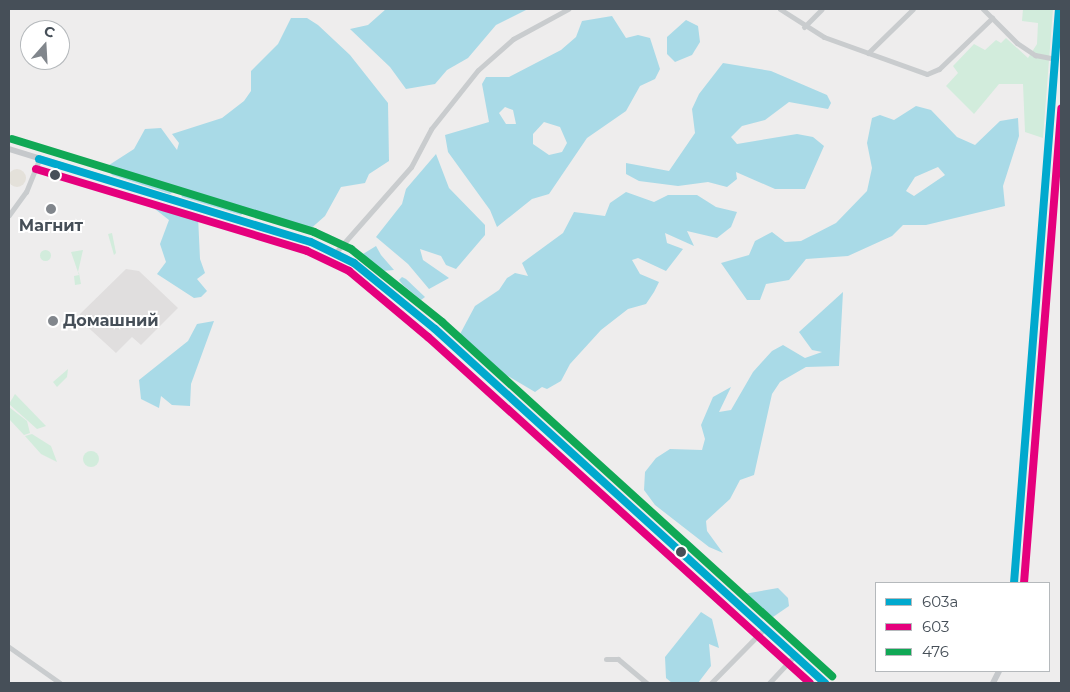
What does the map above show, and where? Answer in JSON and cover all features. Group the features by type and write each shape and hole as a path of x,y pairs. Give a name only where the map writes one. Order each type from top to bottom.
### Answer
{"main road":[{"path":"1014,582 1059,9"},
{"path":"9,149 336,252 435,329 825,683"}],"street":[{"path":"336,252 411,167 431,129 478,70 513,39 568,9"},
{"path":"780,9 804,27 868,53 933,73 992,18"},
{"path":"804,27 822,9"},
{"path":"868,53 913,9"},
{"path":"983,9 1035,55 1055,59"},
{"path":"9,215 26,192 38,159"},
{"path":"713,683 765,628"},
{"path":"9,647 60,683"},
{"path":"770,683 795,655"},
{"path":"606,659 618,659 647,683"}],"shaded area":[{"path":"13,169 21,169 26,174 24,185 13,187 8,182 8,174"},
{"path":"126,269 139,271 178,308 141,345 132,337 116,353 80,320 80,314"}],"green space":[{"path":"1023,9 1053,9 1043,138 1025,132 1023,84 999,84 974,114 946,86 958,73 953,66 974,44 985,50 996,40 1001,43 1006,38 1028,58 1037,44 1038,23 1022,21"},
{"path":"112,233 116,253 114,255 108,234"},
{"path":"45,249 51,255 45,261 39,255"},
{"path":"83,250 78,272 79,273 81,284 75,285 74,276 79,275 71,252"},
{"path":"68,369 67,377 57,387 53,382"},
{"path":"15,394 46,426 37,429 9,404"},
{"path":"9,407 27,421 30,433 24,435 9,419"},
{"path":"32,434 51,446 57,462 41,454 25,436"},
{"path":"91,451 97,453 99,459 97,465 91,467 85,465 83,459 85,453"}],"water":[{"path":"386,9 528,9 496,25 468,58 447,70 435,84 406,89 390,67 350,29 368,25"},
{"path":"612,16 626,38 638,35 650,38 660,69 655,79 640,86 626,111 587,138 549,194 532,199 497,227 490,210 448,152 445,135 489,122 482,84 486,77 509,77 561,50 576,37 582,21","holes":["505,107 513,110 516,124 506,124 499,113","544,122 560,127 567,143 562,152 549,155 533,144 533,134"]},
{"path":"291,18 307,18 318,25 350,55 388,103 389,161 369,174 365,183 341,187 325,216 308,231 254,217 249,209 241,215 182,197 179,188 170,194 112,175 106,167 134,149 145,129 161,128 177,150 179,143 172,134 222,118 244,101 251,91 251,71 278,44"},
{"path":"686,20 698,26 700,42 692,55 675,62 667,54 667,37"},
{"path":"723,63 771,71 827,95 831,103 828,109 789,102 765,120 742,126 731,137 737,144 797,134 813,137 824,146 805,189 775,189 736,172 737,179 727,187 708,182 678,186 639,181 626,174 626,163 669,171 695,133 692,109 699,94"},
{"path":"916,106 931,110 957,137 975,145 1000,121 1018,118 1019,136 1003,186 1005,206 926,225 903,225 892,236 848,256 806,259 789,280 766,284 760,300 747,300 721,263 749,255 755,241 772,232 785,242 801,241 836,223 867,191 872,168 867,143 872,118 880,115 894,120","holes":["938,167 945,175 914,196 906,191 915,177"]},
{"path":"436,154 449,188 485,225 485,235 456,269 446,265 441,256 420,249 423,260 449,278 429,289 408,264 376,237 402,204 406,189"},
{"path":"626,192 654,202 668,195 697,195 716,207 737,212 731,227 717,238 687,231 694,246 665,233 667,243 683,249 666,271 638,258 632,260 640,274 659,282 654,292 646,304 628,309 601,330 570,364 561,381 547,389 542,387 535,392 501,372 459,336 475,306 499,290 507,278 515,273 528,276 522,263 563,233 574,212 605,216 610,203"},
{"path":"148,199 198,216 200,259 205,273 197,279 207,291 201,297 194,298 157,274 166,262 160,244 169,220 146,202"},
{"path":"376,246 394,270 382,271 363,254"},
{"path":"402,277 425,297 421,300 403,285 399,280"},
{"path":"843,292 839,366 806,367 780,382 772,394 754,475 740,480 730,499 706,521 707,531 723,553 709,547 655,505 644,490 645,472 656,458 670,449 702,450 705,439 701,425 713,397 731,387 719,412 731,410 753,372 772,351 783,345 805,358 822,352 812,350 799,332"},
{"path":"214,321 191,384 190,406 172,405 161,396 159,408 141,399 139,380 188,341 197,324"},
{"path":"778,588 788,598 789,606 773,617 746,601 744,594"},
{"path":"701,612 712,619 719,648 709,644 711,666 698,683 672,683 666,678 665,657"}],"transit line":[{"name":"603а","path":"1014,582 1059,9"},
{"name":"603","path":"1024,582 1061,108"},
{"name":"476","path":"12,139 314,232 351,249 442,322 832,676"},
{"name":"603а","path":"39,159 311,242 354,263 435,329 825,683"},
{"name":"603","path":"36,169 307,251 349,271 428,337 810,683"}],"place":[{"name":"Магнит","path":"51,209"},
{"name":"Домашний","path":"53,321"}]}
